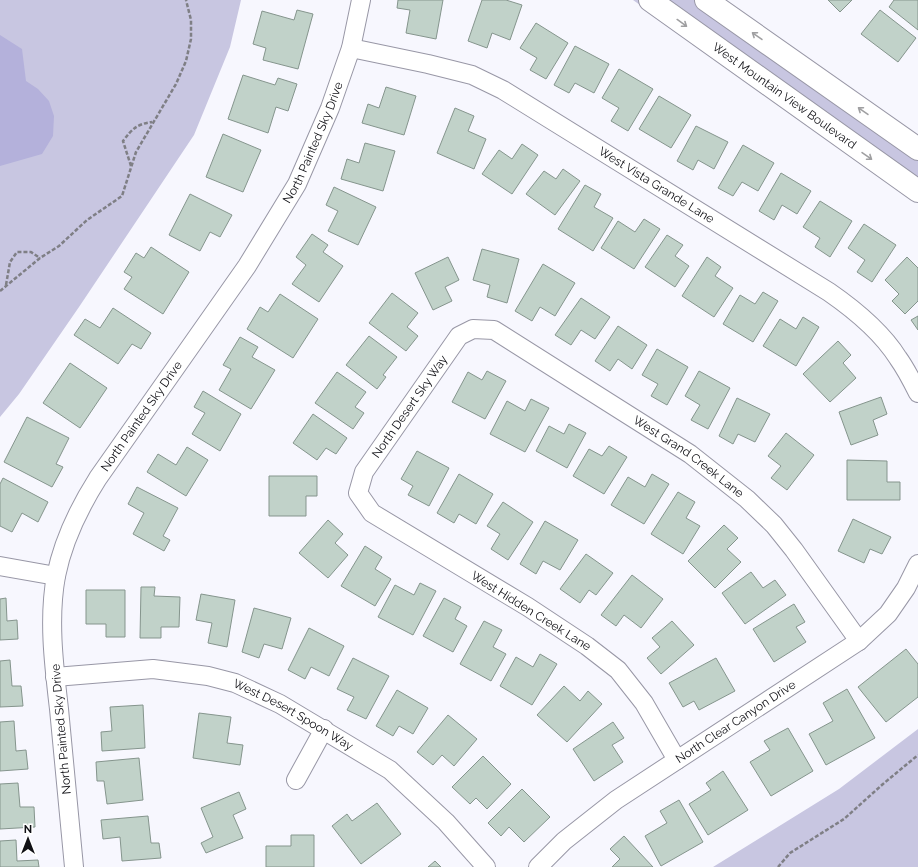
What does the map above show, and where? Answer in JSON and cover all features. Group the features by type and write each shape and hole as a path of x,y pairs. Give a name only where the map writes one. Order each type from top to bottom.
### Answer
{"street":[{"name":"North Painted Sky Drive","path":"74,867 55,677 52,619 56,576 81,505 247,266 297,184 330,108 350,48 361,0"},
{"name":"West Mountain View Boulevard","path":"650,0 918,191"},
{"path":"706,0 918,149"},
{"name":"West Vista Grande Lane","path":"350,48 472,75 503,90 830,292 855,310 878,333 898,357 918,393"},
{"name":"North Desert Sky Way","path":"358,493 364,472 459,336 473,330"},
{"name":"West Grand Creek Lane","path":"473,330 494,330 690,454 747,499 774,525 794,550 859,641"},
{"name":"West Hidden Creek Lane","path":"358,493 372,513 528,607 587,646 618,670 644,703 676,760"},
{"name":"North Clear Canyon Drive","path":"538,867 564,841 616,800 859,641 888,614 906,588 918,564"},
{"path":"0,566 56,576"},
{"name":"West Desert Spoon Way","path":"55,677 153,669 208,676 235,683 280,704 324,729 390,770 446,822 486,867"},
{"path":"296,780 324,729"}],"path":[{"path":"0,291 6,285 18,278 40,258 59,246 87,220 122,196 136,152 152,122 164,106 186,60 191,39 191,20 186,0"},
{"path":"131,168 123,141 132,128 141,124 152,122"},
{"path":"6,285 10,262 17,252 32,252 40,258"},
{"path":"778,867 790,853 844,819 918,755"}],"shaded area":[{"path":"0,0 241,0 230,47 194,135 79,307 19,394 0,417"},
{"path":"633,0 721,0 918,137 918,201"},
{"path":"0,35 22,49 26,81 38,89 49,101 54,116 53,136 42,154 0,166"},
{"path":"918,729 918,867 713,867 839,789"}],"building":[{"path":"398,0 443,0 436,39 406,33 410,10 397,8"},
{"path":"482,0 506,0 522,5 510,40 492,33 487,48 468,41"},
{"path":"828,0 852,0 840,12"},
{"path":"894,0 918,0 918,30 889,7"},
{"path":"297,10 313,14 298,69 263,60 266,48 253,44 262,11 294,20"},
{"path":"880,10 916,38 898,62 861,34"},
{"path":"536,23 568,43 546,79 530,70 537,58 520,48"},
{"path":"575,46 609,64 594,93 575,83 569,93 554,85"},
{"path":"619,69 653,89 628,131 611,121 619,108 602,98"},
{"path":"243,75 275,85 278,78 297,84 288,111 276,107 268,133 228,119"},
{"path":"386,87 416,96 404,135 362,123 368,104 379,108"},
{"path":"659,96 691,115 671,148 639,129"},
{"path":"455,108 474,116 468,131 486,139 474,169 437,153"},
{"path":"696,126 728,142 714,169 698,160 693,170 677,161"},
{"path":"223,134 261,150 243,192 206,177"},
{"path":"365,143 395,151 383,191 341,179 347,159 359,163"},
{"path":"522,144 538,155 512,194 482,174 499,150 512,159"},
{"path":"743,145 774,163 758,191 742,182 733,196 718,188"},
{"path":"563,169 580,181 555,215 526,194 544,171 556,179"},
{"path":"781,173 811,191 797,214 782,205 774,220 759,211"},
{"path":"585,185 601,194 594,207 613,218 593,251 558,229"},
{"path":"334,187 376,207 358,245 328,231 338,211 326,205"},
{"path":"190,194 232,215 220,237 210,232 200,251 169,235"},
{"path":"820,201 852,221 830,257 815,247 820,238 803,227"},
{"path":"644,219 660,229 634,269 601,248 618,221 635,232"},
{"path":"864,224 896,245 872,282 857,272 865,260 848,248"},
{"path":"312,234 328,245 323,252 343,266 319,302 292,284 306,265 296,257"},
{"path":"667,235 683,245 675,256 689,266 675,287 645,267"},
{"path":"151,247 189,272 163,314 124,289 132,277 124,272 136,253 144,258"},
{"path":"482,249 519,259 507,303 487,297 490,285 473,280"},
{"path":"448,257 459,280 445,287 452,301 433,310 415,273"},
{"path":"707,257 721,267 715,276 733,288 714,317 682,296"},
{"path":"907,257 918,268 918,301 905,314 892,301 899,294 885,280"},
{"path":"543,264 575,283 555,316 540,307 532,321 515,311"},
{"path":"763,292 778,301 753,342 723,324 740,295 755,304"},
{"path":"392,293 418,313 407,327 418,336 406,351 369,323"},
{"path":"280,294 318,319 293,358 247,329 260,307 268,312"},
{"path":"581,298 610,317 595,339 581,330 571,345 555,335"},
{"path":"113,308 151,333 141,349 132,344 118,364 74,335 85,319 100,328"},
{"path":"918,316 918,330 911,320"},
{"path":"803,317 819,327 796,366 763,346 780,319 796,329"},
{"path":"618,326 647,345 632,369 618,359 610,371 595,361"},
{"path":"369,336 397,357 383,375 386,377 377,389 346,365"},
{"path":"240,337 258,347 252,357 275,370 251,409 219,390 231,369 223,365"},
{"path":"838,341 851,355 843,363 856,378 830,402 803,374"},
{"path":"657,349 688,367 667,405 651,396 658,384 642,375"},
{"path":"70,363 107,388 80,428 43,403"},
{"path":"487,371 506,381 485,419 452,402 468,372 482,380"},
{"path":"699,371 730,388 708,429 691,420 700,405 685,396"},
{"path":"337,372 366,392 355,407 364,413 353,429 315,403"},
{"path":"203,391 241,414 220,451 192,434 205,413 194,407"},
{"path":"881,397 887,414 873,420 878,435 851,445 839,412"},
{"path":"737,398 770,414 755,442 738,434 733,444 719,436"},
{"path":"531,399 549,408 525,452 490,434 507,401 525,411"},
{"path":"313,414 347,438 336,454 326,448 317,460 293,443"},
{"path":"27,417 69,438 56,464 63,467 52,487 4,462"},
{"path":"569,424 586,433 567,468 536,451 549,426 564,434"},
{"path":"786,433 814,455 787,490 771,478 781,466 768,456"},
{"path":"609,446 627,457 604,494 573,476 589,449 602,456"},
{"path":"187,447 208,460 186,496 147,472 158,454 176,465"},
{"path":"417,451 449,468 429,506 408,495 413,486 401,479"},
{"path":"847,460 887,461 887,482 900,482 900,500 847,500"},
{"path":"459,474 493,494 476,524 459,514 454,523 437,513"},
{"path":"652,474 669,484 644,524 611,505 628,477 645,487"},
{"path":"269,476 317,476 317,496 306,496 306,516 269,516"},
{"path":"3,478 48,502 38,522 22,513 12,532 0,526 0,484"},
{"path":"137,487 178,508 163,536 170,540 164,551 133,534 144,513 128,504"},
{"path":"678,492 695,502 686,518 700,526 683,554 651,534"},
{"path":"503,502 533,522 508,560 491,549 500,534 487,526"},
{"path":"853,519 891,537 882,554 870,549 864,563 838,551"},
{"path":"328,520 343,534 335,543 348,555 328,578 299,553"},
{"path":"545,521 578,540 560,570 543,561 536,574 520,564"},
{"path":"724,525 738,538 727,549 741,562 715,588 688,561"},
{"path":"365,546 382,557 375,569 391,579 375,606 341,586"},
{"path":"586,554 613,573 596,595 589,590 580,603 560,589"},
{"path":"751,572 763,588 775,580 786,595 745,624 722,593"},
{"path":"632,575 663,599 641,628 624,615 616,626 601,615"},
{"path":"420,583 436,591 413,635 378,617 395,585 414,595"},
{"path":"141,587 155,587 154,596 180,597 179,627 161,627 161,638 140,638"},
{"path":"86,590 125,590 125,637 106,637 106,624 86,624"},
{"path":"201,594 235,600 227,647 208,643 212,623 196,620"},
{"path":"6,598 7,621 17,620 18,639 0,640 0,599"},
{"path":"444,598 461,607 455,619 467,626 453,652 423,636"},
{"path":"794,604 805,622 796,627 806,642 774,662 753,629"},
{"path":"254,608 291,618 282,649 264,644 259,658 242,652"},
{"path":"484,621 502,630 493,647 506,654 491,681 460,664"},
{"path":"672,621 694,645 661,674 647,658 660,647 652,638"},
{"path":"309,628 344,646 329,676 311,667 305,679 288,670"},
{"path":"906,649 918,664 918,697 886,722 858,687"},
{"path":"540,654 557,664 532,705 500,686 516,657 533,667"},
{"path":"353,658 389,676 366,719 347,710 354,697 337,689"},
{"path":"716,658 735,691 699,710 694,701 683,707 669,683"},
{"path":"10,660 12,686 21,686 23,706 0,707 0,661"},
{"path":"564,686 580,701 588,691 602,704 567,742 537,715"},
{"path":"847,689 875,738 826,765 809,734 833,721 823,703"},
{"path":"397,690 428,708 413,734 399,726 393,736 376,726"},
{"path":"143,705 145,748 102,751 101,732 112,731 110,707"},
{"path":"199,713 231,717 227,743 243,745 240,765 193,758"},
{"path":"448,715 477,739 454,766 442,755 433,765 417,752"},
{"path":"14,721 16,751 26,750 28,769 0,771 0,722"},
{"path":"613,722 624,738 612,745 623,762 594,781 573,749"},
{"path":"788,728 813,771 771,796 750,762 770,750 764,741"},
{"path":"483,756 511,784 487,809 476,798 470,804 452,787"},
{"path":"139,758 143,800 107,804 104,781 97,781 96,762"},
{"path":"723,771 748,810 708,835 689,804 711,790 706,783"},
{"path":"18,783 20,807 34,807 35,827 0,829 0,784"},
{"path":"522,789 550,817 524,842 509,827 501,836 488,823"},
{"path":"239,792 246,809 233,815 243,838 206,853 201,843 213,837 201,808"},
{"path":"679,800 703,842 661,866 645,836 667,823 660,811"},
{"path":"377,803 401,834 361,864 332,826 347,814 352,821"},
{"path":"148,816 151,843 159,843 161,858 122,861 120,837 103,839 101,820"},
{"path":"291,835 314,835 314,867 266,867 266,846 291,846"},
{"path":"624,836 653,867 612,867 620,859 610,849"},
{"path":"16,840 17,861 38,860 39,867 0,867 0,841"},
{"path":"435,861 441,867 428,867"}]}
